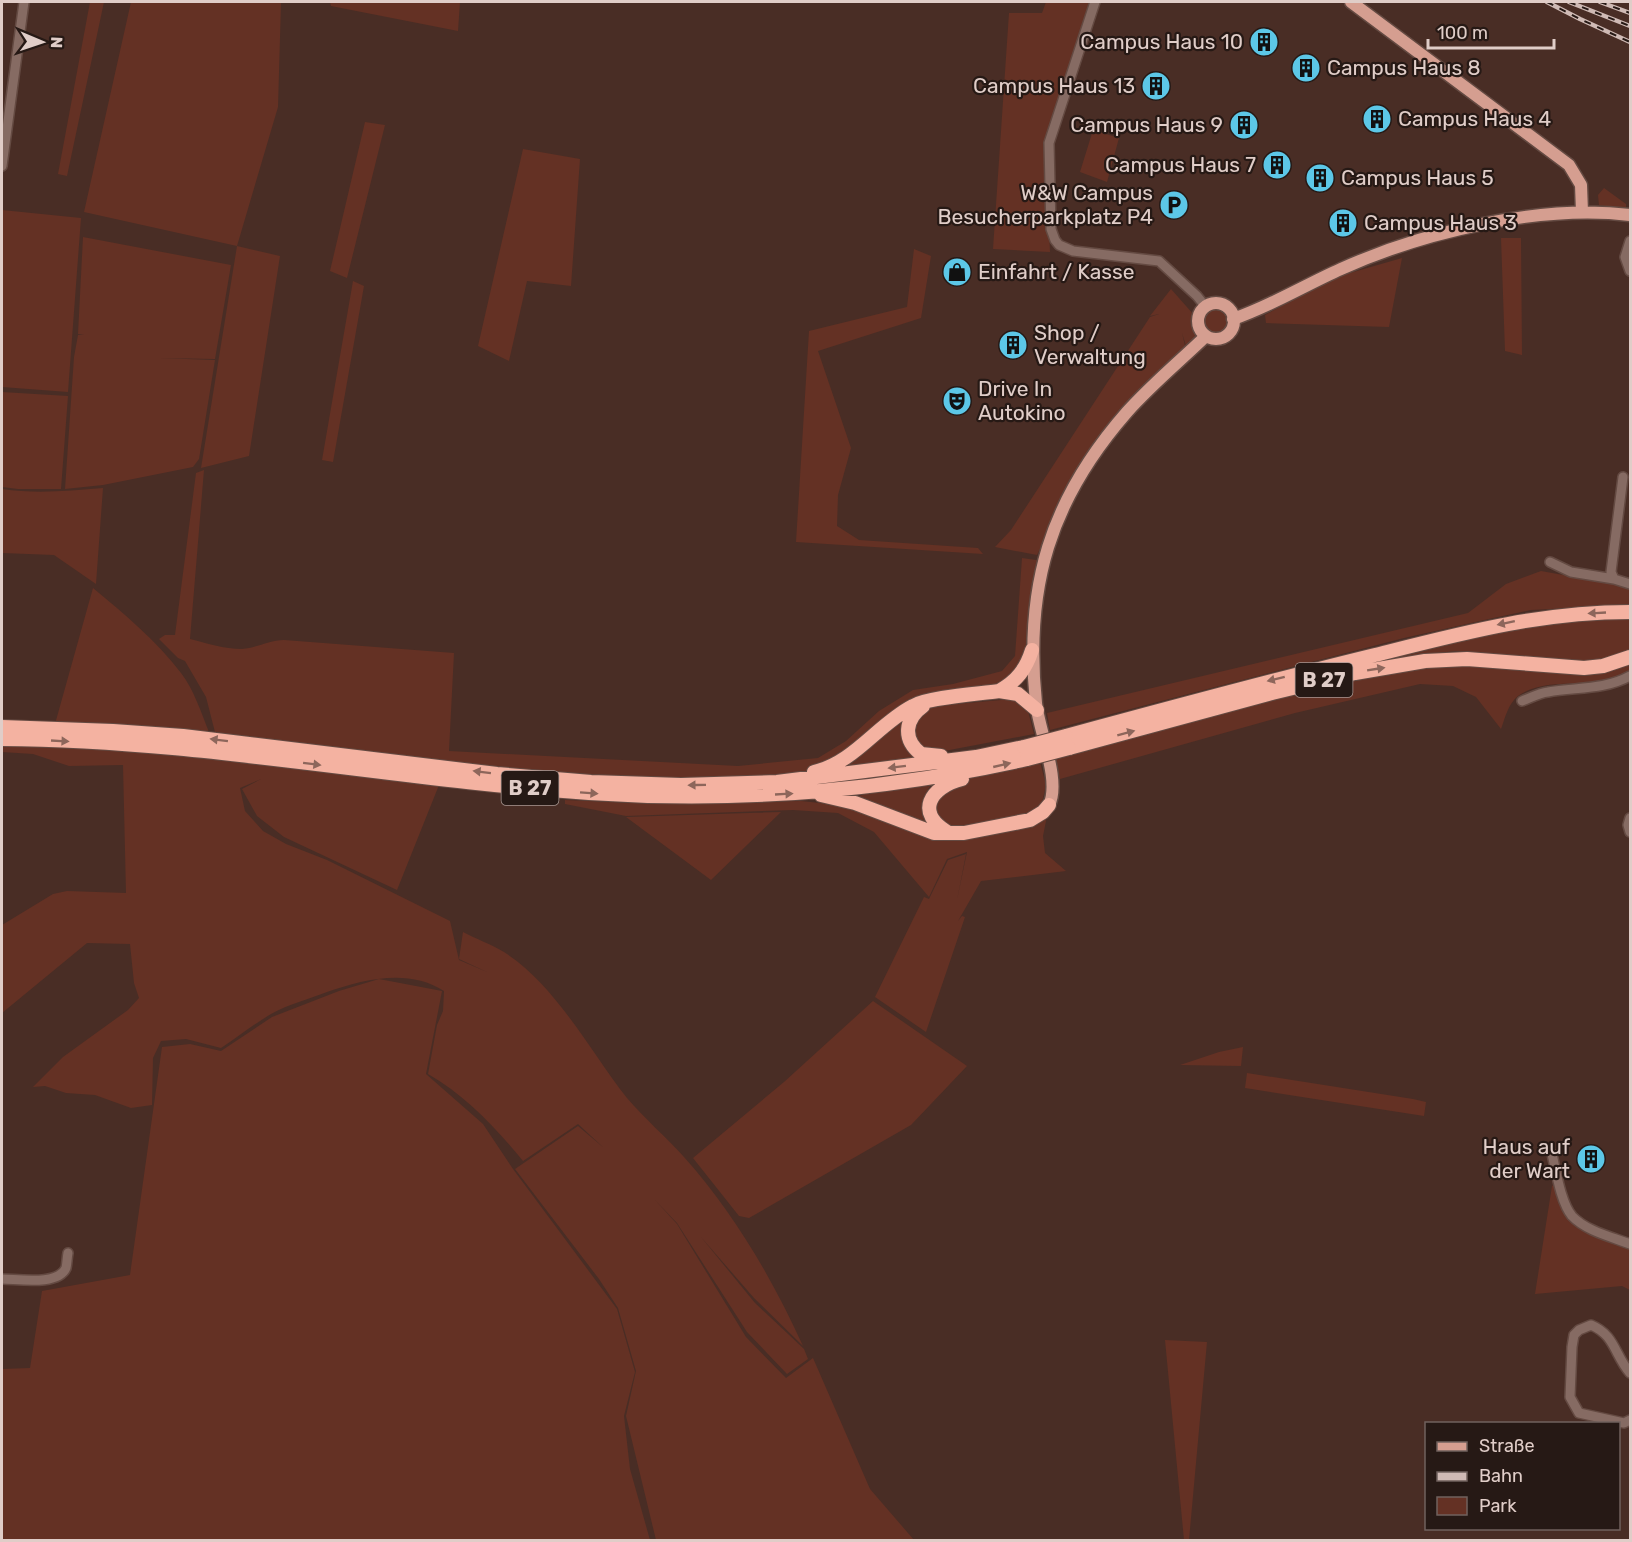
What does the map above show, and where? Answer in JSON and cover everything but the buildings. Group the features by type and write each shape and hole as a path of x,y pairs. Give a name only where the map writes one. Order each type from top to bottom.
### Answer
{"highway":[{"name":"B 27","path":"1068,742 1269,681 1467,632 1564,614 1630,612"},
{"name":"B 27","path":"999,691 1020,676 1027,667 1032,650"},
{"name":"B 27","path":"254,750 485,785 591,794 676,797 808,793 976,764 1355,673 1425,661 1467,659 1584,668 1603,666 1630,657"},
{"name":"B 27","path":"777,782 822,770 846,758 890,720 915,705 929,701 999,691 1018,694 1037,710"},
{"name":"B 27","path":"929,701 914,712 909,721 907,732 915,749 928,756 962,754 976,764"},
{"name":"B 27","path":"2,727 113,731 183,743 591,782 681,785 777,782 976,764"},
{"name":"B 27","path":"2,739 183,743"},
{"name":"B 27","path":"949,832 933,821 928,812 930,801 935,792 944,785 968,777 976,764"},
{"name":"B 27","path":"808,793 855,803 934,833 964,833 1030,820 1043,812 1048,805"}],"main road":[{"path":"1351,2 1569,165 1581,185 1582,212"},
{"path":"1233,319 1271,304 1342,268 1414,241 1489,224 1563,213 1630,215"},
{"path":"1217,303 1228,308 1233,319 1231,330 1217,339 1206,336 1198,321 1205,306 1217,303"},
{"path":"1048,805 1052,800 1053,784 1037,710 1032,650 1034,619 1049,538 1076,484 1105,440 1127,412 1206,336"}],"street":[{"path":"2,166 24,2"},
{"path":"1095,2 1049,143 1051,229 1059,245 1073,251 1159,261 1205,306"},
{"path":"1630,241 1625,256 1630,271"},
{"path":"1614,579 1611,572 1623,477"},
{"path":"1551,562 1571,572 1630,584"},
{"path":"1522,701 1546,692 1597,687 1619,682 1630,676"},
{"path":"1630,818 1628,825 1630,832"},
{"path":"1552,1154 1564,1200 1572,1216 1594,1230 1630,1244"},
{"path":"2,1279 45,1280 58,1277 65,1269 68,1253"},
{"path":"1620,1422 1579,1413 1570,1398 1574,1335 1590,1325 1603,1330 1630,1373"}],"green space":[{"path":"90,2 104,2 67,176 58,174"},
{"path":"131,2 309,2 281,3 278,107 237,246 84,212"},
{"path":"330,2 460,2 458,31 331,6"},
{"path":"1046,2 1089,2 1045,143 1050,252 993,249 1009,13 1042,13"},
{"path":"365,122 385,125 347,278 330,271"},
{"path":"1093,130 1119,138 1107,182 1080,172"},
{"path":"523,149 580,159 571,286 527,281 509,361 478,346"},
{"path":"1604,188 1626,204 1626,209 1599,205 1598,195"},
{"path":"2,210 81,218 68,392 2,387"},
{"path":"83,237 231,265 215,359 159,358 215,360 199,459 193,467 103,485 65,489 74,357 78,335 84,335 78,334"},
{"path":"1501,238 1521,238 1522,355 1505,351"},
{"path":"237,246 280,256 249,456 201,468"},
{"path":"914,249 931,256 921,318 818,351 851,448 838,495 837,526 859,540 978,548 983,554 796,542 809,331 907,307"},
{"path":"1402,258 1389,327 1266,323 1265,315 1336,277"},
{"path":"353,281 364,286 333,462 322,460"},
{"path":"1171,289 1194,315 1198,339 1187,349 1182,333 1186,350 1086,456 1037,555 995,547 1011,530 1150,317 1159,314 1150,316"},
{"path":"1215,310 1220,311 1226,317 1226,327 1220,333 1215,334 1210,333 1204,327 1203,322 1204,317 1210,311"},
{"path":"2,392 68,396 61,489 2,487"},
{"path":"204,470 190,639 235,649 284,640 454,653 449,751 738,766 818,758 846,741 879,711 913,690 953,684 1002,671 1015,656 1022,558 1043,561 1032,650 1008,686 929,701 846,758 800,775 681,785 217,740 206,697 185,661 178,658 159,639 165,635 175,635 196,473"},
{"path":"103,488 96,584 54,555 2,553 2,489 39,492"},
{"path":"1541,571 1630,587 1630,605 1531,610 1489,619 1404,638 1050,730 1047,713 1468,613 1506,584"},
{"path":"93,588 161,649 181,673 197,701 209,732 55,724"},
{"path":"1630,619 1630,650 1615,658 1582,661 1455,651 1367,662 1477,636 1565,620"},
{"path":"1630,662 1630,671 1617,678 1531,689 1518,696 1512,703 1501,729 1476,697 1453,686 1420,684 1295,713 1060,779 1054,757 1325,684 1419,666"},
{"path":"1012,699 1028,711 1034,734 939,752 917,745 911,730 918,715 934,706"},
{"path":"903,718 902,738 914,756 898,763 829,772"},
{"path":"2,740 301,762 394,781 439,785 397,890 284,837 257,816 242,789 261,779 240,788 245,811 263,831 450,921 459,960 487,972 459,959 463,932 504,952 540,982 571,1019 627,1098 684,1157 735,1223 765,1271 803,1346 754,1298 701,1237 755,1303 804,1349 808,1359 787,1374 747,1332 677,1223 654,1199 677,1224 746,1337 786,1378 813,1358 870,1489 914,1540 656,1540 626,1416 636,1371 618,1308 599,1279 515,1169 578,1126 604,1148 578,1124 523,1161 479,1113 455,1092 428,1074 437,1025 443,1011 444,991 416,980 386,978 371,980 341,987 278,1010 221,1048 186,1039 161,1041 153,1058 152,1105 131,1108 95,1095 66,1093 45,1086 33,1087 63,1057 128,1010 139,998 134,983 130,944 87,943 2,1013 2,925 53,894 67,891 126,893 123,765 69,766 33,754 2,752"},
{"path":"1040,762 1046,785 1041,807 1024,816 951,827 937,820 935,800 947,786 977,776"},
{"path":"933,782 923,803 926,827 855,798 870,791"},
{"path":"565,800 657,804 801,801 862,810 923,835 1047,816 1043,836 1045,853 1066,871 981,881 958,921 962,916 965,917 926,1032 875,997 924,897 929,899 948,860 966,854 957,900 967,852 947,859 929,897 874,832 838,813 793,810 626,816 565,804"},
{"path":"781,812 711,880 626,817"},
{"path":"379,979 442,991 426,1074 483,1124 513,1169 617,1309 635,1372 624,1416 630,1469 650,1540 2,1540 2,1369 30,1368 42,1291 130,1275 162,1047 190,1044 221,1051 272,1017 339,991"},
{"path":"873,1001 967,1066 911,1125 749,1218 739,1216 693,1158 784,1082"},
{"path":"1243,1047 1241,1066 1180,1065 1219,1052"},
{"path":"1247,1073 1426,1102 1424,1116 1245,1088"},
{"path":"1557,1182 1566,1213 1593,1234 1630,1248 1630,1290 1622,1286 1535,1294 1552,1186"},
{"path":"1165,1340 1207,1342 1189,1540 1184,1540"}],"railway":[{"path":"1547,2 1630,42"},
{"path":"1569,2 1630,26"},
{"path":"1600,2 1630,13"}],"place":[{"name":"Campus Haus 10","path":"1264,42"},
{"name":"Campus Haus 8","path":"1306,68"},
{"name":"Campus Haus 13","path":"1156,86"},
{"name":"Campus Haus 4","path":"1377,119"},
{"name":"Campus Haus 9","path":"1244,125"},
{"name":"Campus Haus 7","path":"1277,165"},
{"name":"Campus Haus 5","path":"1320,178"},
{"name":"W&W Campus Besucherparkplatz P4","path":"1174,205"},
{"name":"Campus Haus 3","path":"1343,223"},
{"name":"Einfahrt / Kasse","path":"957,272"},
{"name":"Shop / Verwaltung","path":"1013,345"},
{"name":"Drive In Autokino","path":"957,401"},
{"name":"Haus auf der Wart","path":"1591,1159"}]}
